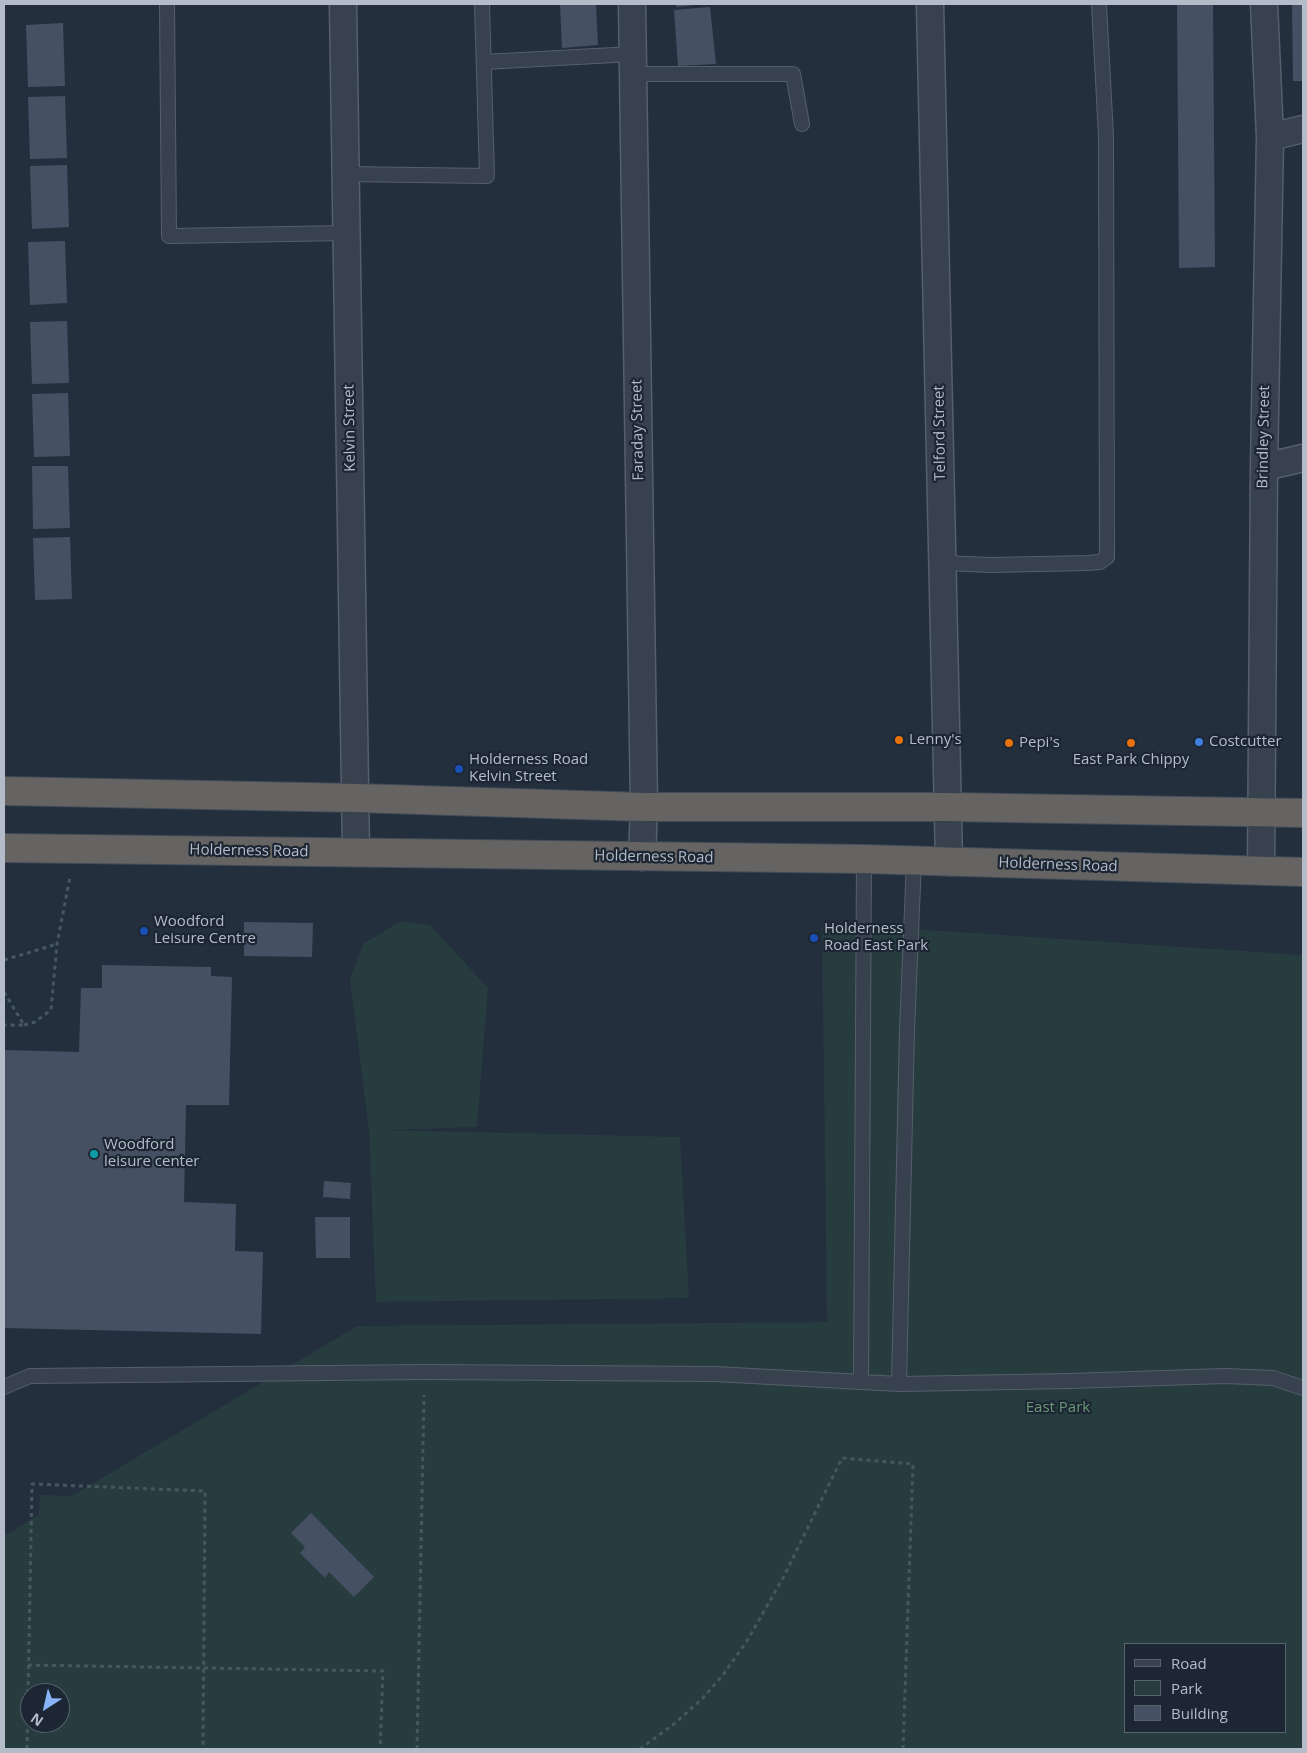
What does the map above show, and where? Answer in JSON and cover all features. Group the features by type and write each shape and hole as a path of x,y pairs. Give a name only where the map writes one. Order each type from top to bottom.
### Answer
{"highway":[{"path":"4,791 356,798 644,807 948,807 1303,813"},
{"name":"Holderness Road","path":"4,848 864,859 1303,872"}],"street":[{"name":"Kelvin Street","path":"343,4 356,852"},
{"name":"Faraday Street","path":"632,4 644,807 642,857"},
{"name":"Telford Street","path":"930,4 949,862"},
{"name":"Brindley Street","path":"1261,871 1264,467 1270,136 1264,4"},
{"path":"1270,136 1303,129"},
{"path":"1264,467 1303,458"}],"lane":[{"path":"167,4 168,236 347,233"},
{"path":"346,174 487,176 482,4"},
{"path":"943,563 991,566 1087,563 1100,562 1106,557 1106,137 1099,4"},
{"path":"484,62 633,64 793,74 802,124"},
{"path":"861,1381 864,859"},
{"path":"899,1384 907,1030 914,861"},
{"path":"4,1386 30,1376 424,1372 715,1374 899,1384 1070,1382 1225,1376 1273,1378 1303,1388"}],"path":[{"path":"4,1025 24,1025 35,1022 51,1010 57,944 75,849"},
{"path":"4,960 57,944"},
{"path":"4,992 24,1025"},
{"path":"417,1749 424,1372"},
{"path":"640,1749 674,1724 702,1699 722,1676 747,1641 783,1578 842,1458 913,1464 903,1749"},
{"path":"27,1749 32,1484 206,1491 203,1749"},
{"path":"28,1664 204,1669 384,1671 380,1749"}],"green space":[{"path":"401,921 430,925 488,988 477,1127 384,1130 680,1137 689,1298 376,1302 369,1130 350,980 363,944"},
{"name":"East Park","path":"822,923 1303,955 1303,1749 4,1749 4,1536 39,1515 40,1495 72,1496 357,1326 827,1322"}],"building":[{"path":"560,4 596,4 598,45 562,48"},
{"path":"676,4 695,4 695,5 676,7"},
{"path":"1177,4 1213,4 1215,267 1179,268"},
{"path":"1292,4 1303,4 1303,81 1293,81"},
{"path":"710,7 716,64 678,66 674,10"},
{"path":"63,23 65,86 28,87 26,25"},
{"path":"65,96 67,158 30,159 28,97"},
{"path":"67,165 69,227 32,229 30,166"},
{"path":"65,241 67,303 30,305 28,242"},
{"path":"67,321 69,383 32,384 30,322"},
{"path":"68,393 70,456 34,457 32,394"},
{"path":"32,466 68,466 70,528 33,529"},
{"path":"70,537 72,599 35,600 33,538"},
{"path":"244,922 313,923 312,957 244,956"},
{"name":"Woodford leisure center","path":"102,965 211,967 211,976 232,977 229,1105 186,1105 184,1202 236,1204 235,1251 263,1252 261,1334 4,1328 4,1050 79,1052 81,988 102,988"},
{"path":"324,1181 351,1183 350,1199 323,1197"},
{"path":"315,1217 350,1217 350,1258 316,1258"},
{"path":"311,1513 374,1577 354,1597 329,1572 325,1578 300,1553 305,1547 291,1533"}],"place":[{"name":"Lenny's","path":"899,740"},
{"name":"Costcutter","path":"1199,742"},
{"name":"Pepi's","path":"1009,743"},
{"name":"East Park Chippy","path":"1131,743"},
{"name":"Holderness Road Kelvin Street","path":"459,769"},
{"name":"Woodford Leisure Centre","path":"144,931"},
{"name":"Holderness Road East Park","path":"814,938"},
{"name":"Woodford leisure center","path":"94,1154"}]}
